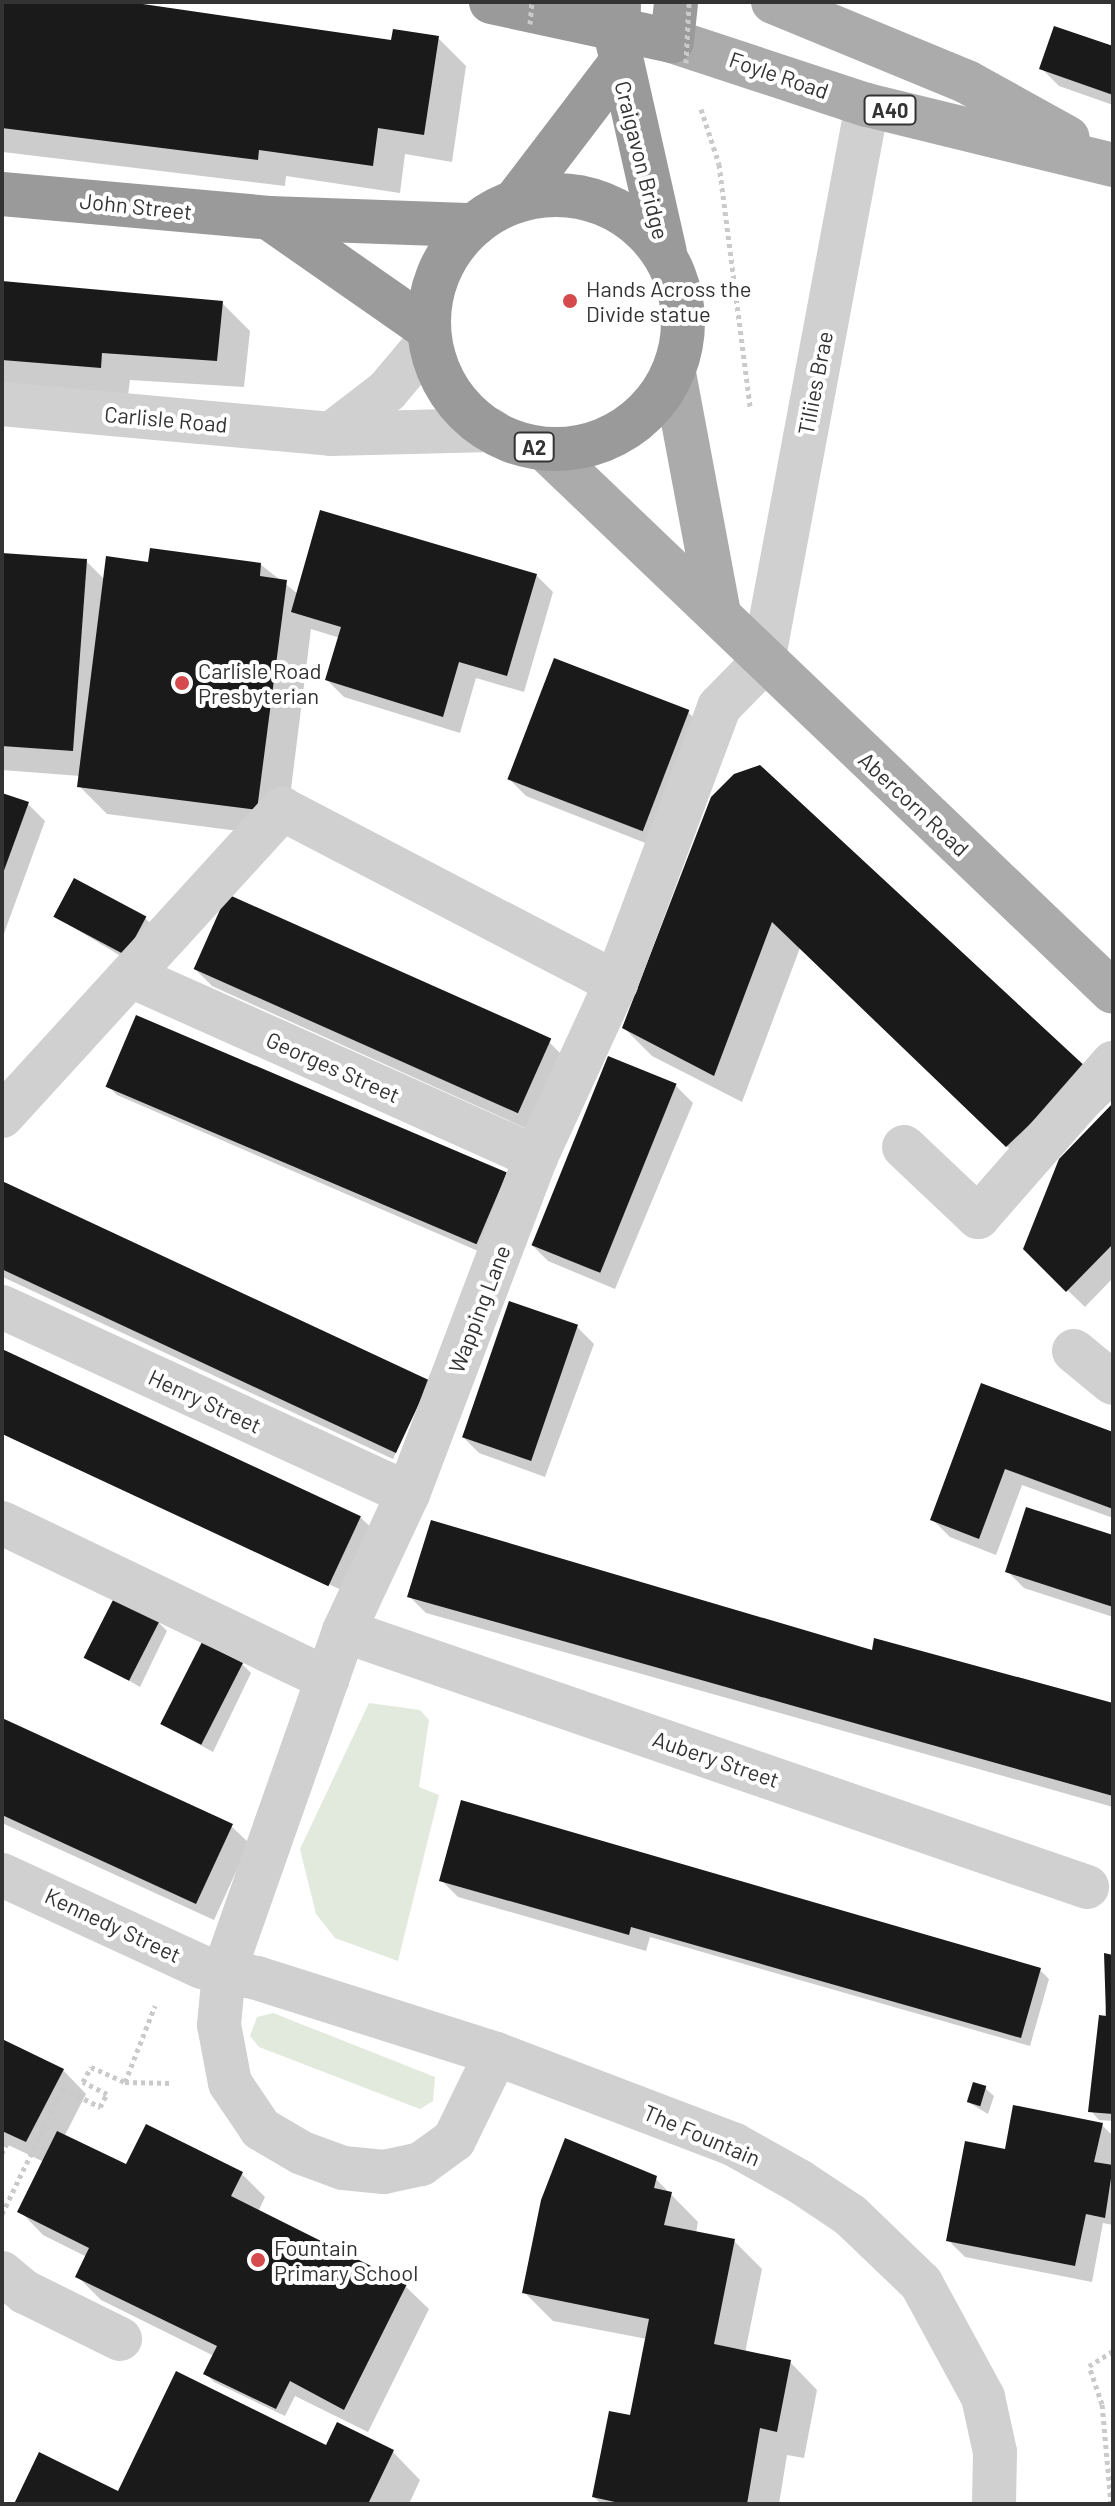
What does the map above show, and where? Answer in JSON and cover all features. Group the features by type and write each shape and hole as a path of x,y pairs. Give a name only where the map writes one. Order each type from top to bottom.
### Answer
{"highway":[{"name":"Foyle Road","path":"491,2 681,46"},
{"name":"Craigavon Bridge","path":"516,200 606,27"},
{"name":"Craigavon Bridge","path":"606,27 665,254"},
{"name":"John Street","path":"2,194 269,218 474,225"},
{"name":"A2","path":"560,194 603,203 638,223 665,254 681,292 683,334 674,373 651,408 619,434 584,447 546,450 509,441 491,430 451,394 435,363 429,334 431,294 448,253 474,225 516,200 560,194"},
{"name":"John Street","path":"269,218 429,334"}],"main road":[{"name":"Foyle Road","path":"773,2 967,82 1113,164"},
{"name":"Foyle Road","path":"681,46 867,105 1113,164"},
{"path":"674,373 719,613"},
{"name":"Abercorn Road","path":"546,450 719,613 763,662 1113,992"}],"street":[{"name":"Tiliies Brae","path":"763,662 867,105"},
{"path":"331,434 387,391 429,334"},
{"name":"Carlisle Road","path":"2,404 331,434 491,430"},
{"name":"Wapping Lane","path":"496,2054 454,2140 421,2164 384,2172 343,2168 302,2153 261,2129 230,2083 219,2025 224,1972 344,1631 408,1494 536,1157 616,983 719,707 763,662"},
{"path":"2,1116 282,809 616,983"},
{"name":"Georges Street","path":"131,976 536,1157"},
{"path":"904,1147 978,1217 1113,1063"},
{"name":"Henry Street","path":"2,1307 408,1494"},
{"path":"1074,1351 1113,1383"},
{"path":"2,1523 327,1679"},
{"name":"Aubery Street","path":"344,1631 1087,1887"},
{"name":"Kennedy Street","path":"2,1875 224,1972"},
{"name":"The Fountain","path":"224,1972 496,2054 733,2144 850,2215 921,2283 983,2397 995,2452 994,2504"},
{"path":"2,2273 25,2292 120,2339"}],"path":[{"path":"530,24 532,2"},
{"path":"681,46 689,2"},
{"path":"700,106 719,164 751,415"},
{"path":"2,2214 63,2088 100,2107 107,2094 83,2082 91,2067 125,2082 175,1953"},
{"path":"2,2141 7,2143 2,2153"},
{"path":"1111,2504 1102,2404 1089,2366 1113,2351"}],"shaded area":[{"path":"369,1703 420,1710 429,1720 419,1787 439,1795 398,1961 335,1938 316,1914 300,1849"},
{"path":"273,2013 435,2077 433,2101 420,2109 259,2047 250,2036 257,2017"}],"building":[{"path":"2,2 129,2 391,40 393,29 439,36 424,135 378,128 373,166 259,150 258,160 2,128"},
{"path":"1054,26 1113,46 1113,95 1039,69"},
{"path":"2,281 223,301 217,361 102,353 101,368 2,360"},
{"path":"320,510 537,574 507,676 459,662 443,717 325,680 341,627 291,612"},
{"name":"Carlisle Road Presbyterian","path":"150,548 261,563 260,576 287,580 257,810 77,787 106,556 148,562"},
{"path":"2,553 87,559 73,751 2,746"},
{"path":"554,658 689,710 643,831 507,779"},
{"path":"760,765 1088,1069 1006,1147 772,922 714,1076 622,1028 711,797 734,774"},
{"path":"2,793 29,802 2,876"},
{"path":"74,878 146,916 126,955 53,917"},
{"path":"227,894 551,1038 518,1113 194,969"},
{"path":"136,1015 507,1172 476,1244 106,1087"},
{"path":"608,1056 677,1084 600,1273 532,1245"},
{"path":"1113,1103 1113,1244 1066,1292 1023,1249 1059,1159"},
{"path":"2,1181 430,1380 396,1453 2,1269"},
{"path":"509,1301 578,1325 531,1461 462,1437"},
{"path":"2,1349 361,1516 328,1586 2,1434"},
{"path":"981,1383 1113,1432 1113,1509 1005,1469 979,1539 930,1520"},
{"path":"1026,1507 1113,1535 1113,1607 1005,1572"},
{"path":"431,1520 872,1650 874,1638 1113,1703 1113,1796 407,1597"},
{"path":"114,1598 159,1621 129,1681 84,1658"},
{"path":"202,1642 243,1663 201,1745 160,1724"},
{"path":"2,1718 233,1824 196,1904 2,1815"},
{"path":"461,1800 1041,1968 1021,2038 631,1927 629,1935 439,1881"},
{"path":"1104,1953 1113,1955 1113,2114 1088,2112 1099,2015 1106,2016"},
{"path":"2,2039 64,2069 26,2142 2,2131"},
{"path":"973,2082 986,2086 980,2106 967,2102"},
{"path":"1013,2105 1103,2123 1094,2162 1113,2165 1105,2218 1086,2214 1075,2266 946,2241 965,2141 1005,2149"},
{"path":"146,2124 243,2172 231,2196 407,2284 344,2410 290,2381 276,2409 203,2374 217,2346 75,2277 89,2248 17,2212 57,2131 126,2164"},
{"path":"565,2138 657,2176 654,2188 672,2192 664,2225 735,2239 714,2344 791,2360 777,2432 760,2428 747,2504 624,2504 592,2497 609,2411 630,2415 649,2319 522,2293 541,2200"},
{"path":"176,2371 326,2445 337,2422 394,2450 368,2504 14,2504 39,2452 118,2491"}],"place":[{"name":"Hands Across the Divide statue","path":"570,301"},
{"name":"Carlisle Road Presbyterian","path":"182,683"},
{"name":"Fountain Primary School","path":"258,2260"}]}
